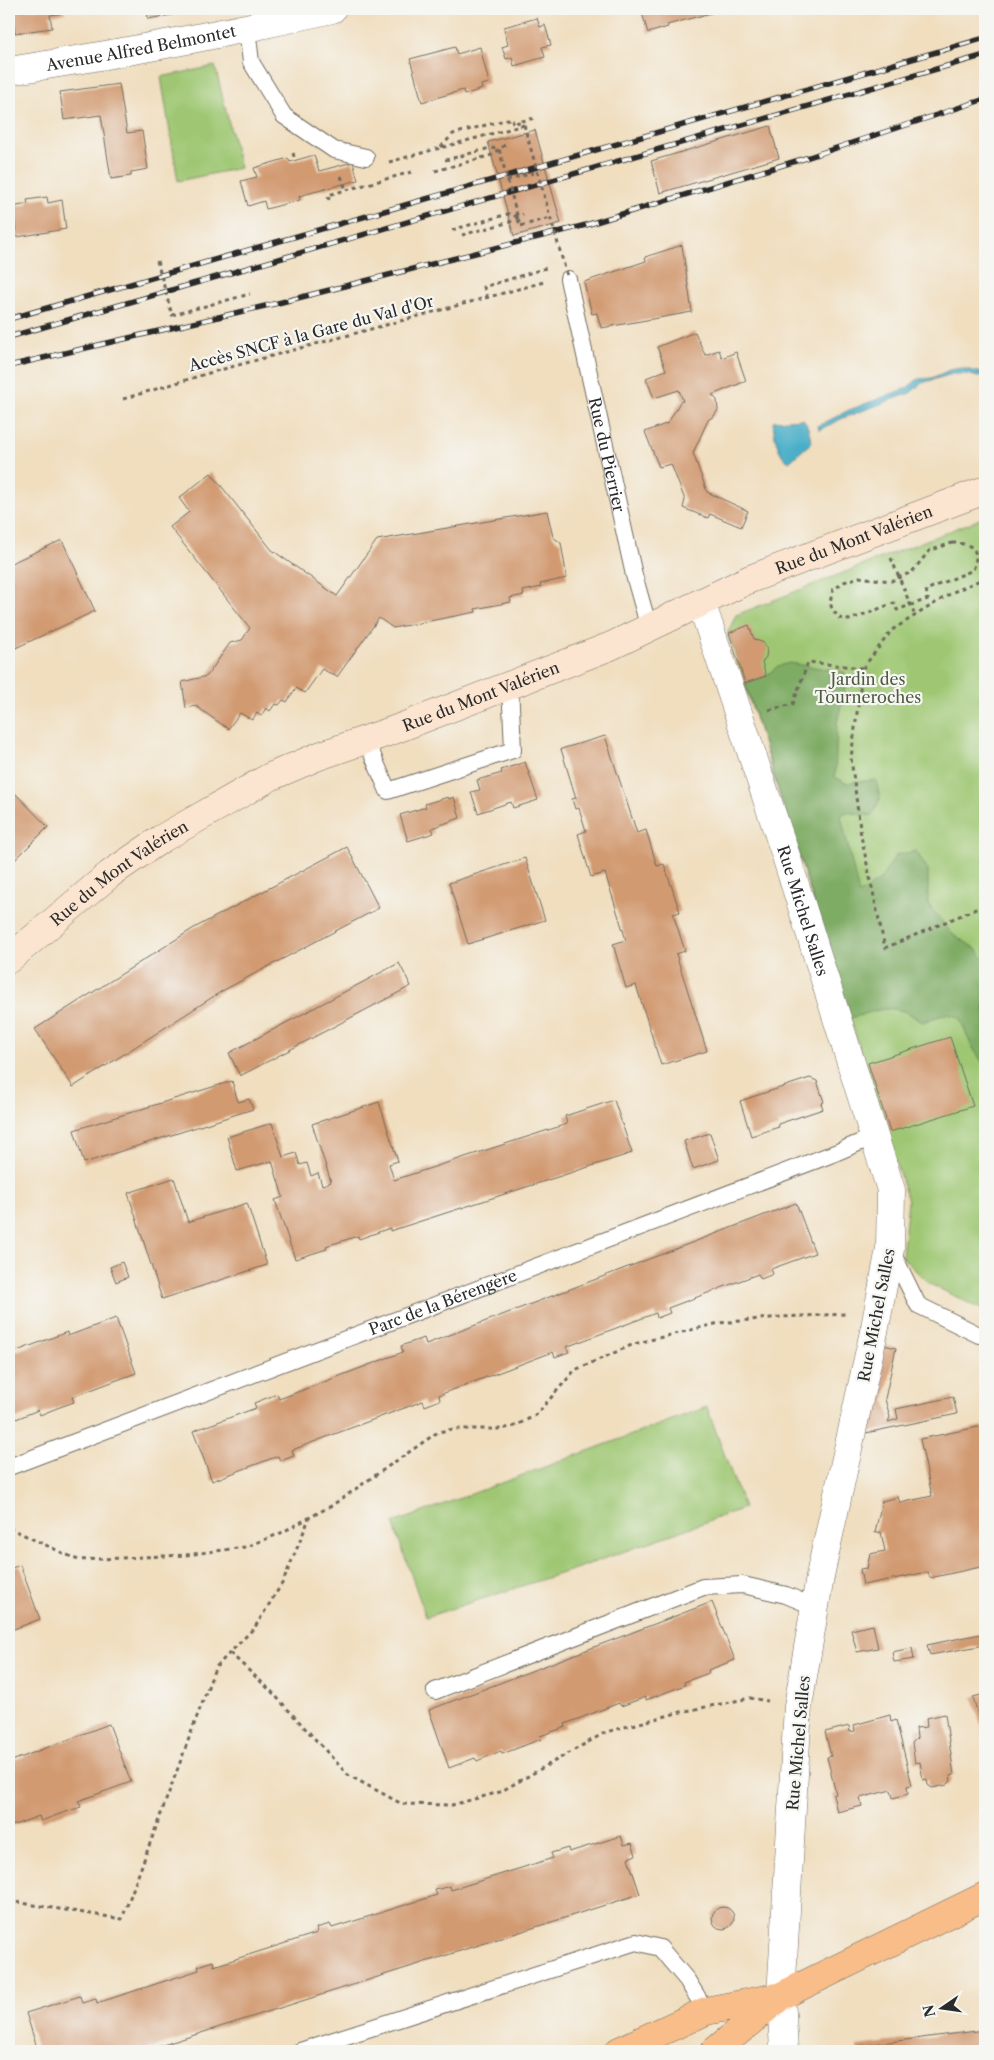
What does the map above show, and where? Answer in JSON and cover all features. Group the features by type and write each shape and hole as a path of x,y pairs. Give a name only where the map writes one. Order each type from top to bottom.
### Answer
{"main road":[{"name":"Rue du Mont Valérien","path":"9,959 110,874 160,839 270,777 319,756 366,740 611,646 750,579 985,490"},
{"path":"715,2051 781,1996 985,1896"},
{"path":"619,2051 706,2011 781,1996"}],"street":[{"name":"Avenue Alfred Belmontet","path":"9,71 117,55 247,29 332,9"},
{"name":"Rue Michel Salles","path":"701,602 785,853 891,1190 890,1249 877,1317 821,1571 798,1706 781,1996 784,2051"}],"lane":[{"path":"247,29 251,62 284,116 334,150 366,157"},
{"name":"Rue du Pierrier","path":"559,279 649,628"},
{"path":"366,740 388,792 514,750 510,684"},
{"name":"Parc de la Bérengère","path":"9,1467 875,1136"},
{"path":"890,1249 918,1305 979,1335 985,1336"},
{"path":"435,1691 703,1587 743,1585 786,1595 815,1607"},
{"path":"300,2051 636,1942 660,1948 687,1980 706,2011"}],"path":[{"path":"441,148 453,134 512,118 513,124 535,118 522,121 524,125 550,218 559,279"},
{"path":"366,157 387,162 524,125"},
{"path":"435,171 492,155 505,145"},
{"path":"442,161 490,148 499,149"},
{"path":"499,149 520,226 550,218"},
{"path":"329,200 328,195 415,171"},
{"path":"508,180 537,172"},
{"path":"452,230 508,214 517,216"},
{"path":"462,235 510,222 523,214"},
{"path":"157,261 172,315 250,294"},
{"path":"487,298 484,286 550,266"},
{"name":"Accès SNCF à la Gare du Val d'Or","path":"123,399 209,373 559,279"},
{"path":"952,543 964,543 971,546 976,553 976,563 973,570 926,590 928,599 910,605 897,610 894,603 849,620 839,618 832,609 830,602 833,590 844,582 859,577 892,581 912,572 929,551 952,543"},
{"path":"985,578 953,592 892,630 863,668 851,758 861,836 885,948 985,905"},
{"path":"904,590 915,616"},
{"path":"739,718 793,704 808,662 863,668"},
{"path":"9,1528 78,1560 186,1556 245,1547 279,1534 331,1506 438,1432 453,1429 501,1429 516,1426 536,1415 575,1370 634,1344 728,1322 837,1313 877,1317"},
{"path":"9,1901 122,1919 216,1668 256,1627 284,1582 309,1518"},
{"path":"230,1653 271,1691 348,1775 402,1804 452,1805 500,1792 606,1732 681,1712 750,1698 798,1706"}],"green space":[{"path":"215,66 240,168 178,181 161,77"},
{"name":"Jardin des Tourneroches","path":"985,517 985,1311 928,1283 902,1257 908,1201 728,632 736,615"},
{"path":"790,663 844,672 847,679 837,723 835,777 846,783 876,780 880,799 872,816 846,812 841,816 859,894 880,880 896,855 916,851 928,870 928,904 951,933 976,949 985,960 985,1066 971,1045 959,1017 946,1014 922,1022 903,1011 887,1009 850,1018 745,683 766,676 778,666"},
{"path":"707,1407 744,1508 581,1567 426,1617 393,1523"}],"water":[{"path":"961,368 981,373 985,372 985,375 978,377 966,374 952,374 922,383 910,393 843,418 819,430 818,426 849,410 907,388 918,379 932,378 949,370"},
{"path":"803,419 807,425 812,442 789,462 779,449 775,438 773,421"}],"building":[{"path":"11,9 64,9 65,13 50,15 52,28 15,33"},
{"path":"147,9 181,9 182,13 148,19"},
{"path":"638,9 725,9 667,25 668,27 648,33 642,13 640,14"},
{"path":"537,18 540,27 545,25 551,45 542,47 545,57 514,66 512,57 506,59 502,47 508,45 504,27"},
{"path":"455,47 457,54 480,47 489,83 481,85 482,89 464,95 463,90 422,102 410,59"},
{"path":"119,84 127,133 142,131 148,169 131,172 131,176 111,179 101,115 64,120 60,92"},
{"path":"770,126 779,158 660,193 651,161"},
{"path":"535,130 561,223 514,236 488,142"},
{"path":"314,155 319,171 353,162 358,180 299,196 300,200 266,209 264,201 248,206 241,181 257,177 254,168 288,158 290,162"},
{"path":"47,197 48,203 62,200 66,229 17,237 12,207 28,204 27,200"},
{"path":"682,245 692,312 601,328 597,313 592,314 584,282 646,261 645,257"},
{"path":"695,332 705,355 719,350 722,358 736,352 746,381 712,395 717,400 718,410 708,420 693,453 707,492 748,511 741,527 710,514 708,518 683,508 685,500 671,464 659,467 645,432 668,423 680,402 683,401 679,390 654,398 646,378 666,370 657,347"},
{"path":"211,473 272,550 337,596 377,540 547,511 553,537 561,543 567,578 540,584 541,587 523,591 524,595 510,598 511,602 475,609 476,612 393,628 379,618 337,677 322,669 305,693 296,688 287,702 283,700 279,705 275,704 270,711 266,708 261,716 257,713 252,720 240,713 228,729 196,706 186,708 182,682 207,676 230,643 242,640 250,628 170,527 189,512 179,498"},
{"path":"62,540 95,611 9,651 9,564"},
{"path":"749,625 754,639 764,643 767,649 766,657 762,662 766,676 745,683 729,633"},
{"path":"605,736 637,833 646,830 657,866 664,864 680,912 673,914 685,951 676,954 707,1051 661,1065 636,985 626,988 613,944 626,940 605,873 591,877 578,834 586,831 579,808 575,809 572,799 576,798 561,749"},
{"path":"525,762 538,800 513,808 511,802 478,813 471,792 480,790 477,780 502,773 501,770"},
{"path":"9,787 48,827 9,866"},
{"path":"448,797 449,799 454,797 460,818 432,828 434,833 408,841 400,815 426,807 425,804"},
{"path":"347,847 379,908 222,991 73,1087 35,1029 194,928"},
{"path":"525,858 545,920 468,944 449,883"},
{"path":"399,963 411,986 240,1076 229,1053"},
{"path":"950,1037 973,1106 890,1132 868,1063"},
{"path":"810,1078 817,1081 824,1102 821,1103 823,1109 778,1124 779,1127 751,1136 740,1101"},
{"path":"232,1081 238,1102 249,1099 253,1109 84,1163 74,1130"},
{"path":"614,1100 632,1153 390,1231 390,1228 359,1239 358,1236 326,1246 327,1249 295,1259 275,1200 283,1197 272,1161 237,1171 227,1137 272,1123 283,1157 296,1153 300,1165 307,1163 311,1176 318,1173 322,1185 331,1182 312,1124 379,1102 398,1161 389,1164 394,1180 567,1124 565,1116"},
{"path":"710,1133 719,1160 693,1169 684,1141"},
{"path":"174,1178 188,1222 247,1203 267,1265 162,1299 128,1193"},
{"path":"796,1203 815,1253 771,1269 773,1274 761,1279 758,1274 668,1308 670,1313 657,1318 656,1313 566,1347 569,1352 555,1357 553,1352 439,1395 440,1400 425,1406 423,1401 292,1450 294,1456 280,1461 278,1456 212,1481 193,1431 256,1408 254,1403 277,1394 279,1399 403,1352 401,1346 424,1338 426,1344"},
{"path":"122,1262 128,1277 116,1282 110,1267"},
{"path":"116,1318 136,1373 72,1397 74,1402 40,1415 38,1410 9,1422 9,1354 67,1332 68,1336"},
{"path":"880,1344 896,1348 885,1399 890,1417 888,1422 898,1419 896,1409 953,1397 957,1414 861,1434"},
{"path":"983,1426 985,1438 985,1566 930,1578 928,1572 863,1585 860,1569 867,1568 870,1554 885,1551 881,1532 875,1533 882,1501 898,1497 900,1503 932,1496 920,1439"},
{"path":"20,1565 40,1619 9,1631 9,1569"},
{"path":"712,1602 735,1660 708,1670 709,1673 684,1682 685,1685 646,1700 646,1697 621,1706 619,1703 565,1724 566,1727 540,1736 541,1739 502,1754 501,1751 477,1761 475,1758 449,1768 429,1710"},
{"path":"873,1625 878,1648 857,1652 851,1630"},
{"path":"985,1633 985,1645 930,1655 927,1645"},
{"path":"912,1648 914,1659 894,1662 892,1652"},
{"path":"985,1694 985,1739 973,1697"},
{"path":"945,1714 954,1775 950,1776 951,1781 947,1785 932,1788 928,1785 927,1779 923,1780 920,1762 915,1763 912,1743 917,1738 916,1728 927,1727 926,1718"},
{"path":"890,1715 891,1722 896,1720 912,1785 907,1786 908,1794 893,1798 891,1790 860,1798 862,1806 837,1812 833,1795 836,1794 827,1757 831,1756 825,1732 849,1726 850,1732 855,1731 854,1725"},
{"path":"109,1724 131,1782 78,1801 81,1807 41,1821 39,1816 9,1827 9,1762"},
{"path":"621,1836 624,1845 632,1843 636,1855 628,1858 640,1894 144,2051 38,2051 26,2013 80,1996 82,2003 96,1999 97,2003 199,1970 198,1966 213,1961 214,1966 317,1933 316,1928 330,1924 332,1928 437,1895 435,1890 450,1886 451,1890 553,1858 551,1853 568,1848 569,1852"},
{"path":"719,1907 727,1907 734,1914 734,1922 727,1929 719,1929 712,1922 712,1914"},
{"path":"985,2030 985,2051 857,2051 857,2046"}],"railway":[{"path":"9,319 985,38"},
{"path":"9,337 985,55"},
{"path":"9,366 278,303 586,225 806,158 985,99"}]}
